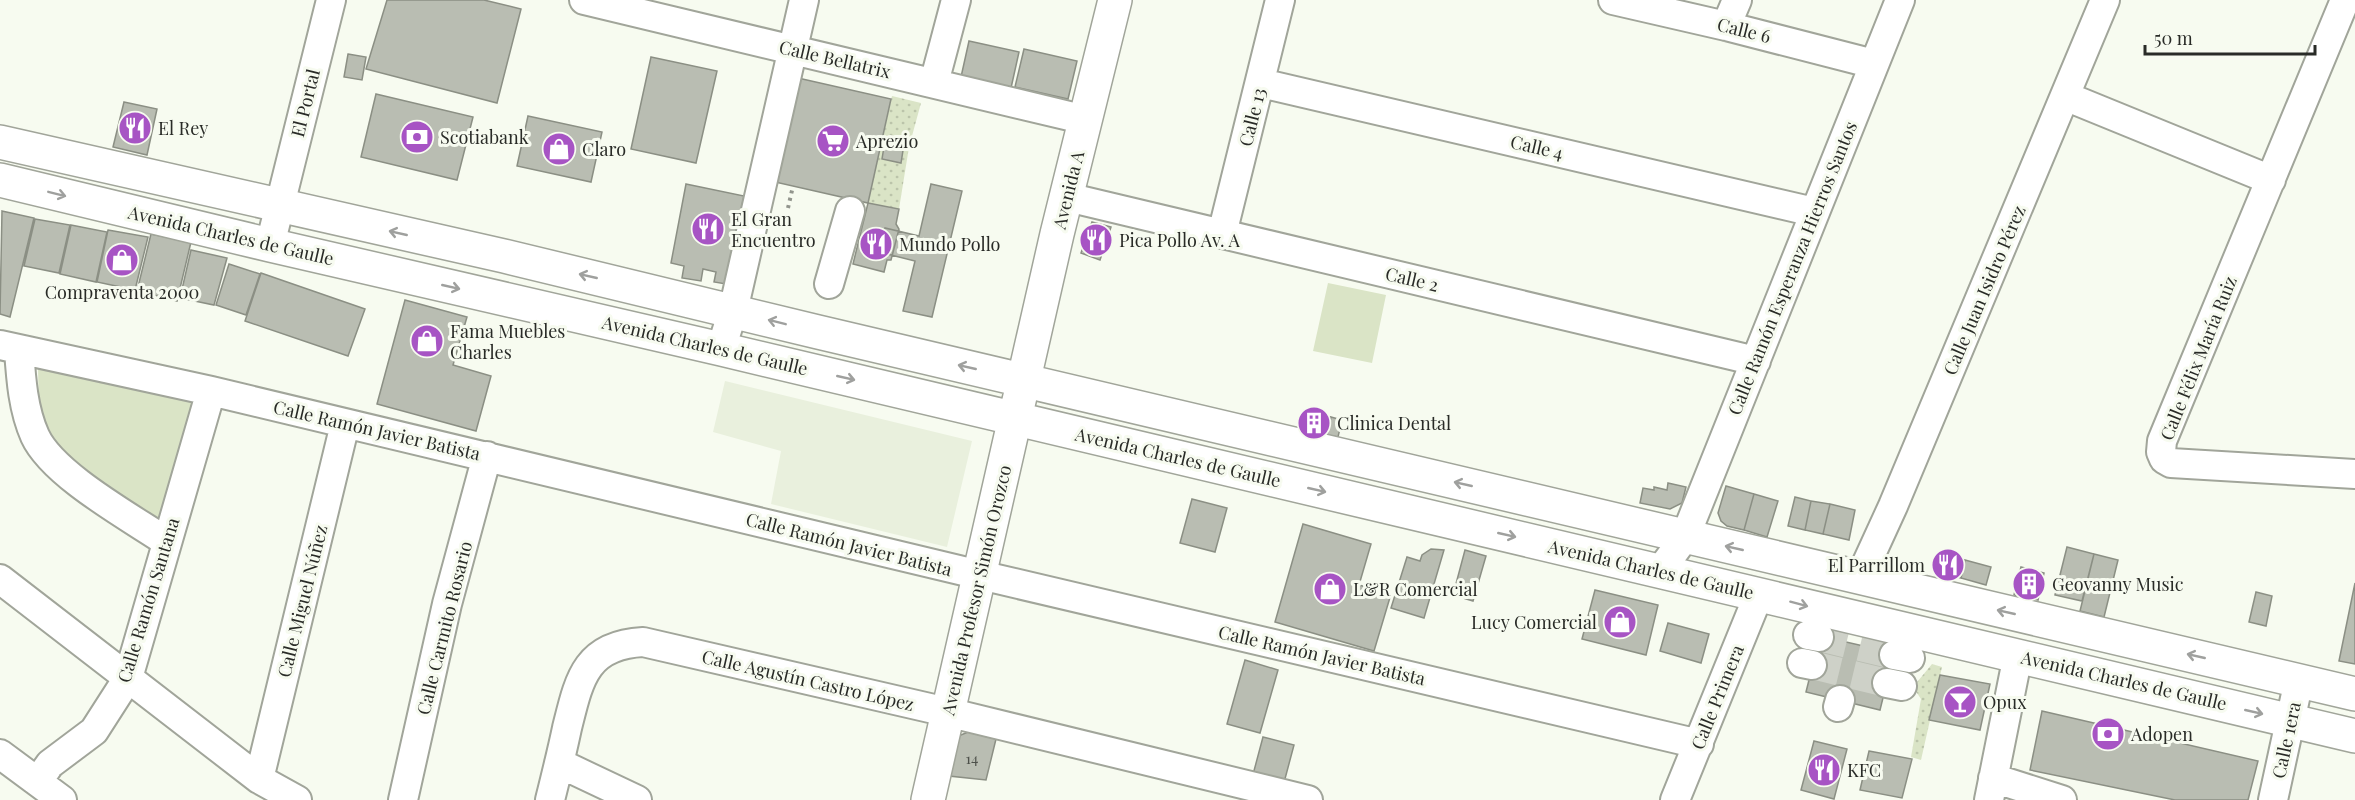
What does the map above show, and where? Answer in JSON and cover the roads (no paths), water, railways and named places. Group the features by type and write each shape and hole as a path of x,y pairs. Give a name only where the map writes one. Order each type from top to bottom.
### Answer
{"main road":[{"name":"Avenida A","path":"1024,380 1115,0"},
{"path":"0,142 733,311 2355,694"},
{"name":"Avenida Charles de Gaulle","path":"0,180 2355,736"},
{"name":"Avenida Profesor Simón Orozco","path":"928,800 1024,380"}],"street":[{"name":"El Portal","path":"270,245 331,0"},
{"name":"Calle Bellatrix","path":"584,0 629,5 792,49 1086,120"},
{"path":"722,349 733,311 804,0"},
{"path":"934,83 956,0"},
{"name":"Calle 13","path":"1222,234 1280,0"},
{"name":"Calle 6","path":"1613,0 1731,13 1874,64"},
{"name":"Calle Ramón Esperanza Hierros Santos","path":"1660,571 1685,537 1899,0"},
{"name":"Calle Juan Isidro Pérez","path":"1860,578 1893,506 2105,0"},
{"name":"Calle Félix María Ruiz","path":"2345,0 2162,441 2161,452 2164,459 2171,463 2355,474"},
{"name":"Calle 4","path":"1261,83 1814,212"},
{"path":"2065,96 2271,180"},
{"name":"Calle 2","path":"1067,197 1756,361"},
{"path":"829,284 850,211"},
{"path":"9,347 26,410 36,437 50,459 70,476 167,542"},
{"name":"Calle Ramón Javier Batista","path":"9,347 211,391 1699,744"},
{"name":"Calle Ramón Santana","path":"38,781 50,764 94,730 128,678 211,391"},
{"name":"Calle Miguel Núñez","path":"259,779 345,424"},
{"name":"Calle Carmito Rosario","path":"403,800 447,604 487,456"},
{"path":"0,579 259,779 297,800"},
{"name":"Calle Primera","path":"1675,800 1759,594"},
{"name":"Calle Agustín Castro López","path":"550,800 575,693 583,675 591,663 605,651 624,643 644,642 947,712 1308,800"},
{"path":"2018,655 1991,789 2062,800"},
{"name":"Calle 1era","path":"2273,800 2299,680"},
{"path":"559,763 637,800"},
{"path":"4,765 38,781 62,800"}],"tunnel":[{"path":"1819,637 1894,655"},
{"path":"1812,665 1887,683"}],"place":[{"name":"El Rey","path":"135,128"},
{"name":"Scotiabank","path":"417,137"},
{"name":"Aprezio","path":"833,141"},
{"name":"Claro","path":"559,149"},
{"name":"El Gran Encuentro","path":"708,229"},
{"name":"Pica Pollo Av. A","path":"1096,240"},
{"name":"Mundo Pollo","path":"876,244"},
{"name":"Compraventa 2000","path":"122,260"},
{"name":"Fama Muebles Charles","path":"427,341"},
{"name":"Clinica Dental","path":"1314,423"},
{"name":"El Parrillom","path":"1948,565"},
{"name":"Geovanny Music","path":"2029,584"},
{"name":"L&R Comercial","path":"1330,589"},
{"name":"Lucy Comercial","path":"1620,622"},
{"name":"Opux","path":"1960,702"},
{"name":"Adopen","path":"2108,734"},
{"name":"KFC","path":"1824,770"}]}
